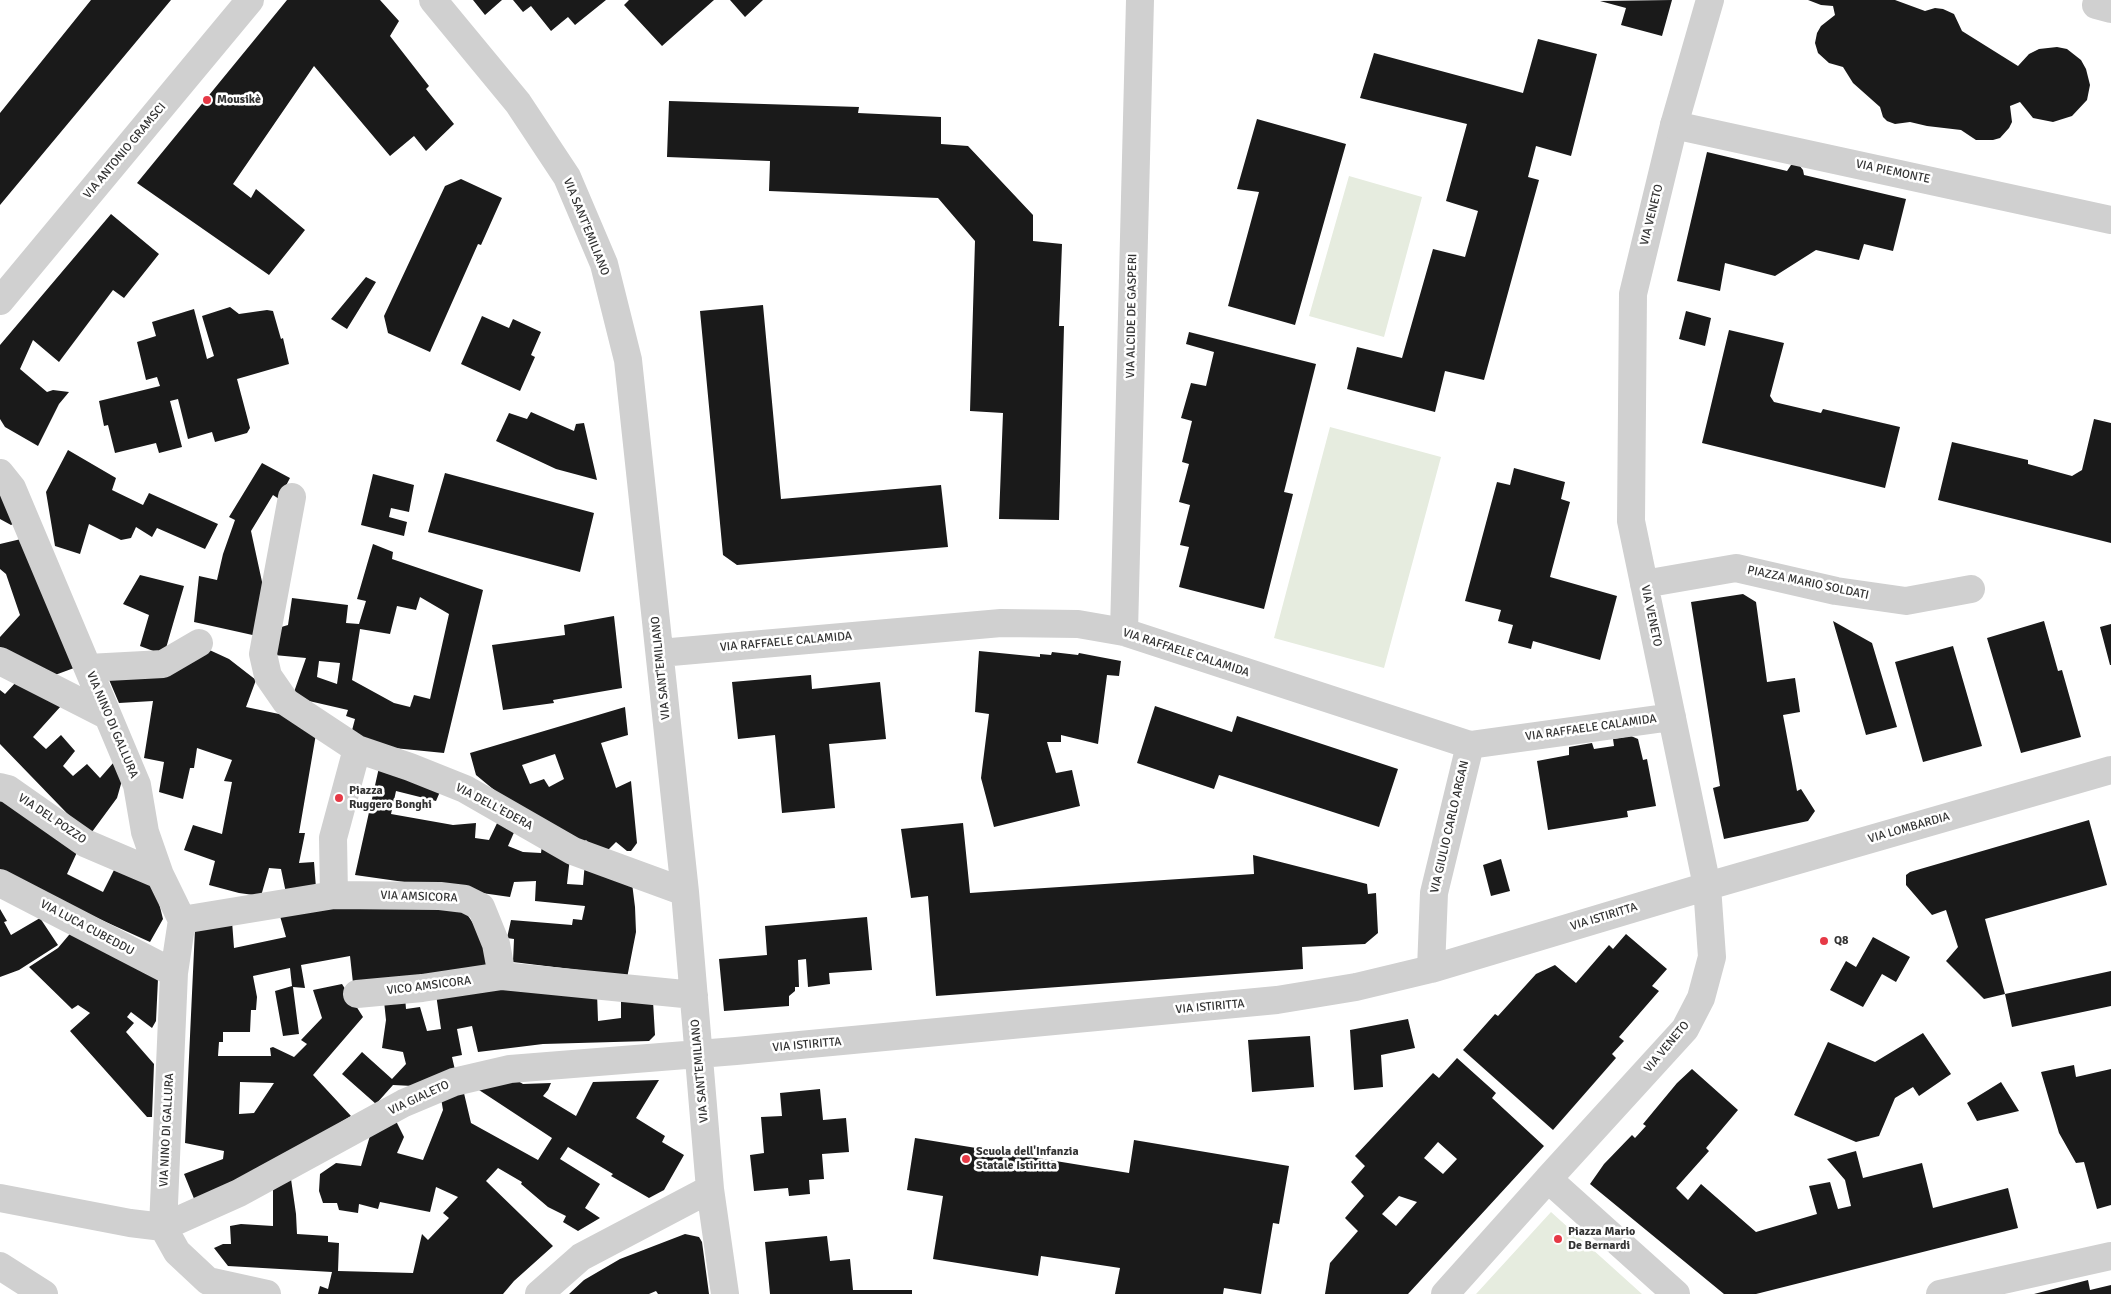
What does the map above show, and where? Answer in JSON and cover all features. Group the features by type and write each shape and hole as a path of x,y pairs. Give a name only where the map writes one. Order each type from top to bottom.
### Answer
{"street":[{"name":"VIA ANTONIO GRAMSCI","path":"0,301 250,0"},
{"name":"VIA SANT'EMILIANO","path":"433,0 518,102 567,177 604,264 628,360 685,892 710,1189 725,1294"},
{"name":"VIA ALCIDE DE GASPERI","path":"1124,632 1140,0"},
{"name":"VIA VENETO","path":"1548,1179 1685,1029 1701,998 1712,957 1707,886 1631,521 1633,294 1674,125 1710,0"},
{"name":"VIA PIEMONTE","path":"1674,125 2111,220"},
{"name":"VIA NINO DI GALLURA","path":"0,473 12,488 137,785 145,832 160,875 182,920 174,973 163,1227"},
{"name":"VIA DELL'EDERA","path":"292,497 263,654 268,676 286,702 357,749 410,767 465,789 573,851 685,892"},
{"name":"PIAZZA MARIO SOLDATI","path":"1644,584 1736,568 1836,591 1906,601 1971,589"},
{"name":"VIA RAFFAELE CALAMIDA","path":"660,654 1000,623 1078,624 1124,632 1470,745 1672,717"},
{"path":"88,668 163,664 199,643"},
{"path":"0,661 108,716"},
{"name":"VIA GIULIO CARLO ARGAN","path":"1431,969 1434,893 1470,745"},
{"path":"334,895 333,838 357,749"},
{"name":"VIA LOMBARDIA","path":"1707,886 2111,770"},
{"name":"VIA DEL POZZO","path":"3,783 85,843 160,875"},
{"name":"VIA LUCA CUBEDDU","path":"0,883 174,973"},
{"name":"VIA ISTIRITTA","path":"700,1054 1277,1000 1356,987 1431,969 1707,886"},
{"name":"VIA AMSICORA","path":"182,920 334,895 440,896 466,899 481,907 496,944 502,976"},
{"path":"502,976 694,995"},
{"name":"VICO AMSICORA","path":"356,994 422,988 502,976"},
{"name":"VIA GIALETO","path":"163,1227 239,1193 404,1103 454,1082 510,1069 700,1054"},
{"path":"1445,1294 1548,1179 1676,1294"},
{"path":"539,1294 582,1256 710,1189"},
{"path":"0,1198 130,1223 163,1227 177,1252 208,1281 267,1294"},
{"path":"1940,1294 2111,1256"},
{"path":"0,1266 44,1294"}],"shaded area":[{"path":"1349,176 1422,197 1384,337 1309,316"},
{"path":"1330,427 1441,457 1384,668 1274,638"},
{"path":"1551,1212 1642,1294 1476,1294"}],"building":[{"path":"91,0 171,0 0,205 0,113"},
{"path":"287,0 380,0 399,21 390,36 429,86 426,89 454,124 426,151 414,136 390,156 314,66 233,184 251,198 256,189 305,230 269,275 137,183"},
{"path":"473,0 502,0 485,15"},
{"path":"513,0 606,0 575,25 568,17 551,31 531,6 523,12"},
{"path":"629,0 714,0 662,46 624,5"},
{"path":"730,0 763,0 745,17"},
{"path":"1672,0 1662,36 1621,25 1626,8 1600,1"},
{"path":"1808,0 1895,0 1925,11 1935,8 1943,9 1954,14 1962,31 2018,66 2029,54 2039,49 2057,47 2067,49 2081,60 2086,69 2090,85 2087,100 2072,116 2053,122 2033,118 2020,102 2010,106 2012,122 2009,128 2000,138 1993,140 1976,140 1961,130 1910,122 1895,124 1883,117 1880,107 1853,83 1843,67 1829,63 1818,53 1815,43 1817,33 1821,26 1835,15 1833,6 1821,5"},
{"path":"1538,39 1597,54 1571,156 1536,146 1528,177 1539,180 1484,380 1445,371 1435,412 1347,389 1357,347 1402,358 1433,249 1465,257 1478,211 1446,201 1467,124 1360,98 1374,53 1523,93"},
{"path":"669,101 859,107 858,113 941,117 941,144 968,146 1033,215 1033,241 1062,244 1059,326 1064,326 1059,520 999,519 1003,413 970,411 975,241 938,198 769,191 770,161 667,157"},
{"path":"1257,119 1346,144 1295,325 1228,306 1259,192 1237,189"},
{"path":"1707,152 1787,171 1791,165 1799,165 1804,175 1906,199 1893,251 1864,244 1859,260 1816,250 1775,276 1725,263 1720,291 1677,281"},
{"path":"461,179 502,198 481,245 478,244 430,352 388,333 384,316 445,186"},
{"path":"111,214 159,254 124,298 113,290 59,362 33,340 20,369 47,392 53,390 69,392 59,404 38,446 5,427 0,419 0,345"},
{"path":"366,277 376,282 347,329 331,319"},
{"path":"763,305 781,499 941,485 948,547 737,565 723,555 700,311"},
{"path":"230,307 239,314 267,310 273,311 281,339 283,338 289,364 237,379 250,428 247,433 215,442 212,432 188,439 178,399 170,401 182,447 159,453 156,443 115,453 108,425 104,426 99,401 160,386 157,377 146,380 137,342 156,336 152,322 194,309 207,359 214,356 202,316"},
{"path":"1686,311 1711,318 1705,346 1679,339"},
{"path":"482,316 509,328 513,319 541,332 531,355 535,357 520,391 461,364"},
{"path":"1729,330 1784,343 1770,396 1774,402 1821,413 1823,409 1900,427 1885,488 1702,443"},
{"path":"1189,332 1316,364 1284,492 1293,494 1264,609 1179,587 1189,547 1180,545 1190,505 1179,502 1189,464 1182,462 1192,421 1181,418 1191,383 1206,386 1214,352 1186,344"},
{"path":"531,412 574,431 576,424 584,423 597,480 556,469 496,441 509,413 527,419"},
{"path":"2094,419 2111,423 2111,543 1938,500 1952,442 2028,460 2028,464 2072,476 2082,470"},
{"path":"68,450 116,478 112,490 143,505 149,493 218,524 205,549 157,528 152,537 136,527 131,538 121,540 89,524 80,554 55,546 46,492"},
{"path":"262,463 290,478 279,499 273,495 251,531 264,591 257,636 194,622 199,576 217,580 223,554 235,520 229,517"},
{"path":"1514,468 1565,482 1561,499 1570,502 1550,577 1617,596 1600,660 1533,641 1531,649 1508,643 1513,625 1498,621 1501,610 1465,601 1497,482 1510,485"},
{"path":"445,473 594,513 580,572 428,532"},
{"path":"373,474 414,485 409,512 391,508 389,517 407,522 404,536 361,525"},
{"path":"0,488 15,523 11,525 0,519"},
{"path":"21,539 74,668 55,675 0,647 0,637 20,615 6,574 0,569 0,544"},
{"path":"373,544 393,552 392,559 483,590 444,753 374,746 350,738 355,719 346,716 348,710 309,701 294,692 306,658 274,655 278,628 288,625 292,598 348,605 346,623 359,624 366,601 357,599","holes":["420,597 449,614 430,699 414,695 410,707 394,703 352,680 360,629 390,634 397,606 416,610","319,661 340,663 337,684 317,677"]},
{"path":"140,575 184,586 164,655 140,646 149,615 123,604"},
{"path":"1743,594 1756,602 1767,682 1795,678 1800,712 1783,715 1797,791 1801,789 1815,811 1808,821 1724,839 1713,788 1720,786 1691,602"},
{"path":"614,616 622,688 553,700 554,703 503,710 492,645 565,635 564,625"},
{"path":"1833,621 1872,643 1897,727 1866,735"},
{"path":"2044,621 2058,671 2062,670 2081,737 2021,753 1987,638"},
{"path":"2111,624 2111,665 2110,665 2100,627"},
{"path":"1953,646 1982,746 1923,762 1895,662"},
{"path":"203,647 229,659 256,680 246,707 279,714 282,702 316,734 299,833 305,833 299,863 314,862 316,888 286,893 281,869 269,868 261,896 239,893 209,885 215,861 184,850 193,825 222,834 232,782 224,781 232,760 197,748 194,768 190,768 183,799 159,792 164,762 144,758 153,701 119,703 107,675"},
{"path":"979,651 1040,657 1040,654 1051,655 1052,652 1078,655 1079,653 1121,661 1119,676 1107,675 1098,744 1061,735 1061,742 1047,742 1056,773 1072,770 1080,806 994,827 981,778 989,714 975,712"},
{"path":"811,675 812,689 880,682 886,739 829,744 835,808 782,813 775,735 738,739 732,682"},
{"path":"17,681 61,706 33,737 46,749 61,735 75,751 63,766 73,776 87,764 100,778 114,762 123,777 117,798 89,836 0,744 0,690 5,694"},
{"path":"1155,706 1232,732 1237,716 1398,769 1379,827 1219,775 1214,789 1137,763"},
{"path":"625,707 628,735 601,743 616,788 631,781 637,843 631,851 627,851 616,842 608,850 595,850 586,840 580,846 516,808 476,775 470,753","holes":["555,754 564,779 549,787 544,779 530,784 522,765"]},
{"path":"1631,736 1638,739 1643,760 1647,759 1656,806 1627,811 1628,817 1548,830 1537,761 1569,755 1569,747 1592,743 1594,749 1614,746 1613,739"},
{"path":"380,763 442,787 436,801 396,791 391,814 453,825 476,823 475,838 489,840 499,819 516,828 508,846 523,852 541,853 542,845 570,857 567,884 583,885 585,862 632,883 636,932 627,978 513,962 514,939 507,938 511,920 572,925 573,919 582,920 585,906 535,901 536,881 514,882 510,897 355,875"},
{"path":"0,799 79,848 67,874 103,892 115,868 155,887 163,919 150,942 0,873"},
{"path":"2089,820 2107,885 1985,919 2005,994 1984,999 1946,961 1958,947 1946,910 1932,915 1906,885 1906,875 1910,872"},
{"path":"963,823 970,893 1254,874 1253,855 1367,884 1368,894 1376,893 1378,933 1365,944 1302,947 1303,969 936,996 928,896 911,898 901,829"},
{"path":"1501,859 1510,891 1491,896 1483,865"},
{"path":"338,904 462,907 484,939 490,974 353,983 350,956 301,965 305,988 293,987 299,1034 283,1036 275,991 292,986 290,968 253,976 257,997 256,1010 251,1010 250,1032 223,1032 223,1042 219,1042 218,1056 271,1056 270,1048 273,1047 294,1057 307,1044 301,1040 322,1018 313,990 342,984 363,1017 313,1075 351,1116 269,1166 195,1201 184,1174 223,1159 224,1151 185,1143 195,929 232,921 234,948 286,937 280,916","holes":["240,1082 274,1083 254,1113 239,1114"]},
{"path":"0,909 7,921 4,922 11,935 40,918 58,945 19,970 0,977"},
{"path":"867,917 872,970 829,973 830,984 808,987 806,959 798,960 799,987 795,987 795,991 789,996 789,1006 724,1011 719,959 767,955 765,926"},
{"path":"74,929 158,979 156,1021 152,1028 131,1012 127,1017 134,1023 126,1032 154,1064 152,1117 147,1117 70,1031 90,1013 78,1005 72,1009 29,967 58,948"},
{"path":"1626,934 1667,969 1652,986 1659,991 1619,1037 1624,1041 1612,1054 1616,1058 1553,1130 1463,1050 1495,1014 1498,1016 1536,974 1555,965 1576,983 1609,945 1613,949"},
{"path":"1873,937 1910,957 1896,982 1882,974 1863,1007 1830,990 1846,961 1856,967"},
{"path":"2111,971 2111,1006 2012,1027 2005,994"},
{"path":"511,989 597,993 598,1021 621,1018 621,998 653,1001 655,1035 649,1041 543,1044 478,1052 472,1026 457,1029 462,1055 452,1057 455,1070 413,1086 393,1085 376,1104 342,1074 362,1052 392,1079 406,1064 403,1052 382,1048 386,1020 384,1001 405,997 406,1009 420,1007 427,1031 441,1029 436,994"},
{"path":"1408,1019 1415,1048 1381,1055 1383,1087 1354,1090 1350,1030"},
{"path":"1923,1033 1951,1074 1919,1096 1913,1087 1895,1098 1879,1136 1856,1142 1794,1115 1828,1042 1875,1062"},
{"path":"1310,1036 1314,1087 1252,1092 1248,1040"},
{"path":"1457,1058 1496,1093 1492,1098 1544,1146 1408,1294 1325,1294 1330,1263 1358,1231 1345,1218 1364,1196 1351,1182 1365,1166 1355,1156 1433,1073 1439,1078","holes":["1438,1142 1457,1159 1443,1174 1424,1158","1399,1196 1417,1202 1396,1226 1382,1214"]},
{"path":"2074,1065 2076,1077 2111,1069 2111,1205 2097,1209 2084,1162 2076,1163 2059,1133 2041,1072"},
{"path":"1692,1069 1738,1110 1706,1148 1709,1151 1676,1188 1688,1200 1701,1184 1756,1232 1817,1214 1809,1186 1830,1182 1838,1209 1851,1206 1845,1180 1827,1159 1856,1151 1863,1178 1922,1163 1933,1208 2008,1188 2018,1228 1756,1294 1724,1294 1590,1184 1604,1164 1632,1135 1635,1138 1646,1126 1643,1124 1677,1083"},
{"path":"508,1075 523,1084 551,1083 543,1096 576,1116 593,1082 659,1080 636,1118 665,1136 662,1142 684,1155 664,1190 649,1198 611,1176 613,1174 568,1147 560,1159 600,1184 585,1208 600,1218 578,1231 563,1222 566,1216 548,1207 521,1184 522,1182 498,1168 486,1181 553,1246 514,1281 503,1294 318,1294 320,1286 328,1289 332,1272 228,1266 214,1248 223,1244 231,1244 230,1226 241,1224 273,1226 273,1188 291,1179 297,1234 328,1236 328,1242 339,1243 338,1271 413,1273 422,1234 428,1240 449,1218 443,1213 458,1197 436,1187 430,1212 380,1202 378,1209 359,1204 358,1213 339,1210 337,1203 323,1203 319,1191 320,1174 336,1163 361,1166 372,1129 394,1117 404,1137 397,1153 423,1160 443,1110 441,1098 463,1089 471,1123 538,1160 552,1138 479,1090"},
{"path":"2001,1082 2019,1111 1977,1121 1967,1103"},
{"path":"820,1089 823,1120 846,1118 849,1152 822,1154 824,1179 809,1180 810,1194 789,1196 788,1188 754,1191 750,1155 764,1153 761,1117 782,1116 780,1093"},
{"path":"915,1138 1129,1173 1134,1140 1289,1166 1279,1224 1273,1223 1261,1294 1224,1288 1223,1294 1115,1294 1120,1268 1041,1256 1038,1276 933,1259 943,1196 907,1190"},
{"path":"685,1234 699,1237 702,1242 709,1294 658,1294 656,1291 649,1294 569,1294 584,1280 620,1259"},
{"path":"827,1236 830,1261 850,1259 853,1290 912,1290 912,1294 770,1294 765,1242"},
{"path":"2088,1280 2090,1290 2111,1285 2111,1294 2034,1294"}],"place":[{"name":"Mousikè","path":"207,100"},
{"name":"Piazza Ruggero Bonghi","path":"339,798"},
{"name":"Q8","path":"1824,941"},
{"name":"Scuola dell'Infanzia Statale Istiritta","path":"966,1159"},
{"name":"Piazza Mario De Bernardi","path":"1558,1239"}]}
